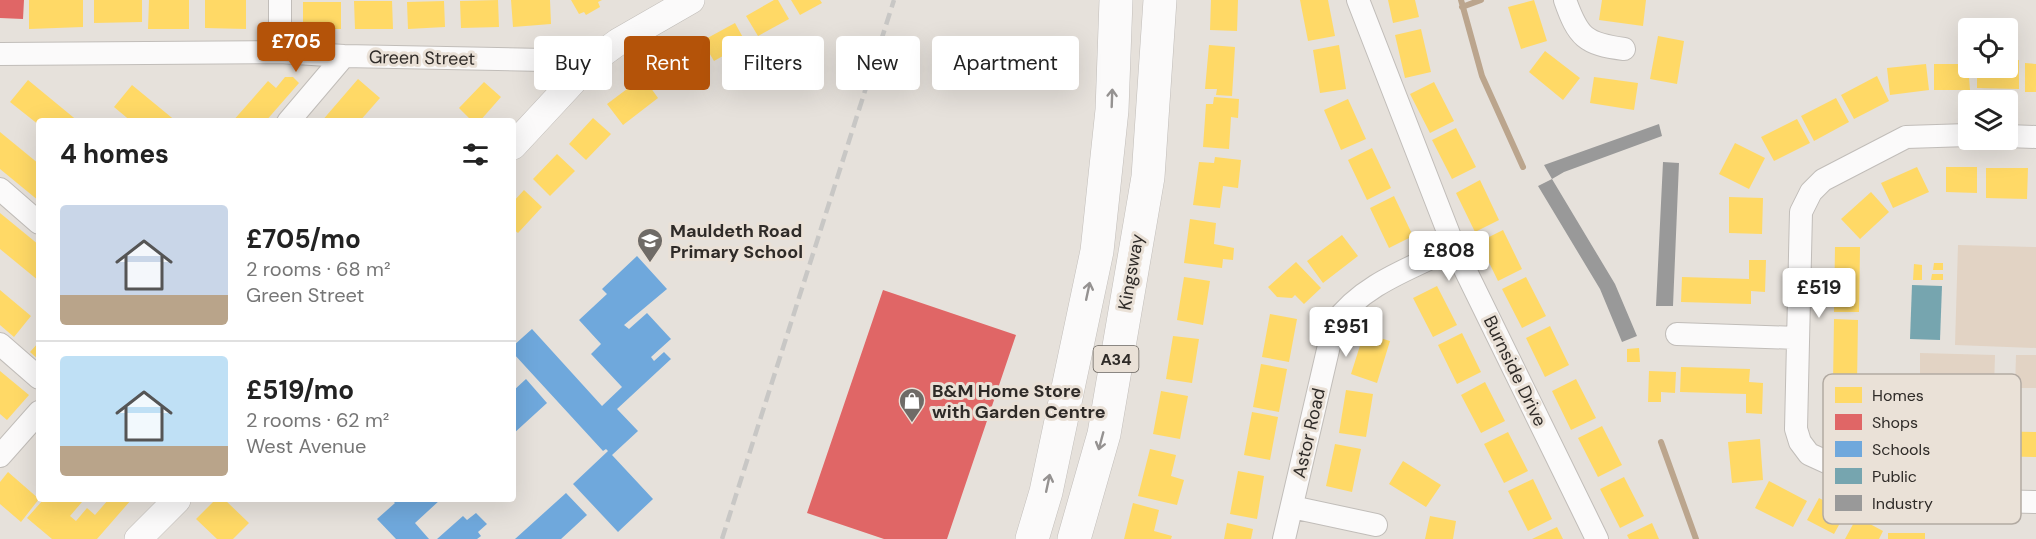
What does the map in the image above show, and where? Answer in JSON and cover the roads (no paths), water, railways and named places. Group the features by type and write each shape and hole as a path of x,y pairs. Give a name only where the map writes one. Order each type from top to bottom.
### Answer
{"highway":[{"name":"Kingsway","path":"1032,539 1046,492 1097,251 1112,110 1116,0"},
{"name":"Kingsway","path":"1074,539 1104,434 1148,177 1160,0"}],"street":[{"path":"280,0 280,52"},
{"path":"612,46 691,0"},
{"name":"Burnside Drive","path":"1358,0 1454,247 1597,539"},
{"path":"1564,0 1577,30 1588,42 1624,49"},
{"name":"Green Street","path":"0,54 280,52 344,56 534,60"},
{"path":"291,118 344,56"},
{"path":"516,143 565,90"},
{"path":"1823,460 1809,454 1800,442 1796,429 1801,212 1811,192 1823,180 1906,137 1958,135"},
{"path":"2018,136 2036,137"},
{"path":"0,189 36,220"},
{"name":"Astor Road","path":"1284,539 1334,324 1342,313 1366,291 1454,247"},
{"path":"1677,334 1798,338"},
{"path":"0,344 36,375"},
{"path":"0,456 36,415"},
{"path":"138,539 175,502"},
{"path":"2021,502 2036,502"},
{"path":"1292,507 1376,525"}],"waterway":[{"path":"1461,0 1482,76 1523,167"},
{"path":"1462,7 1481,0"},
{"path":"1661,442 1696,539"}],"railway":[{"path":"722,539 894,0"}],"place":[{"name":"Mauldeth Road Primary School","path":"650,264"},
{"name":"B&M Home Store with Garden Centre","path":"912,424"}]}
